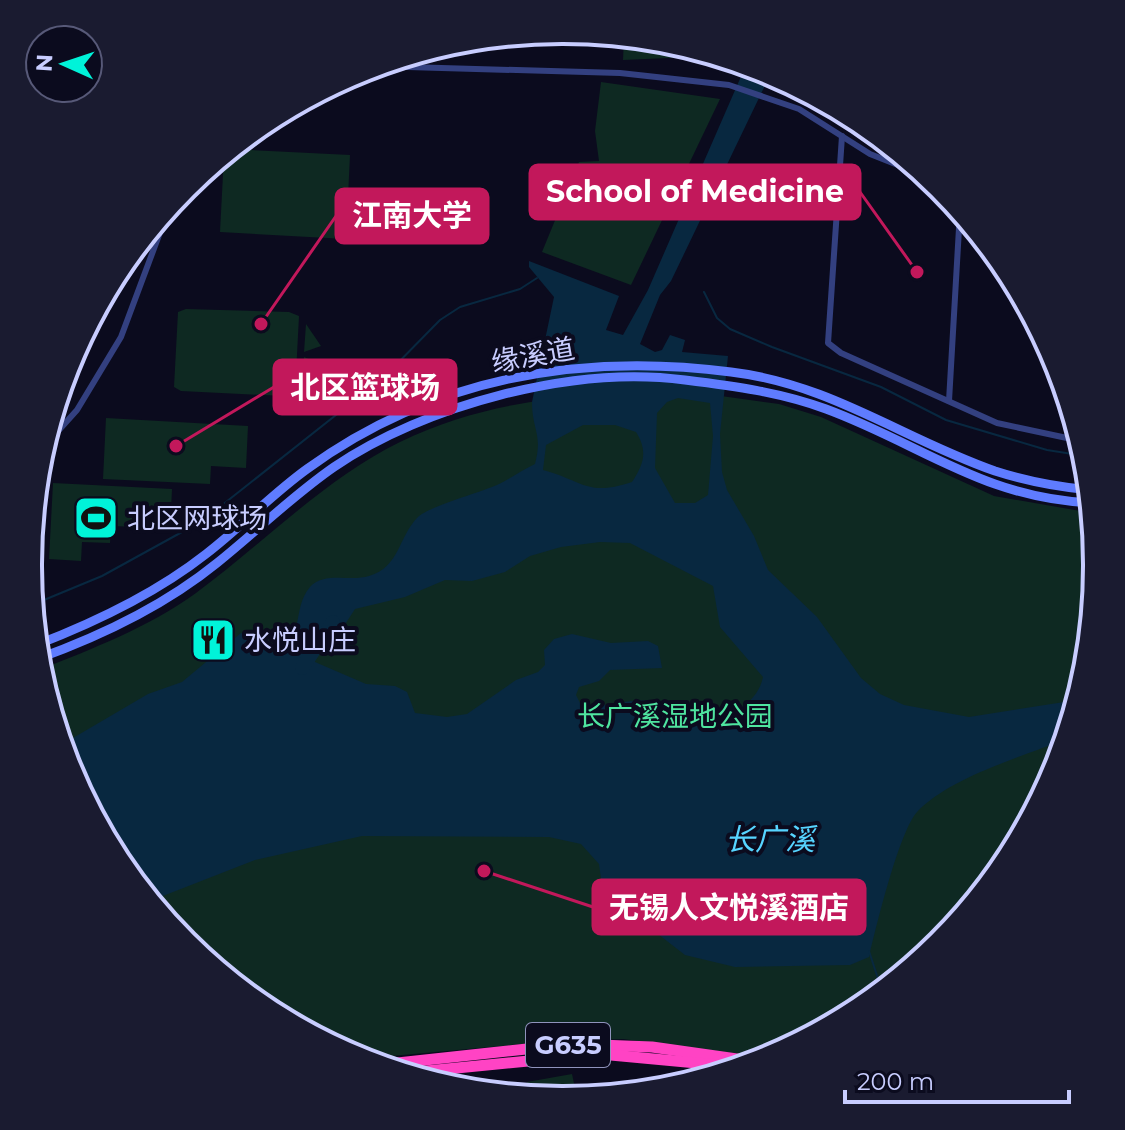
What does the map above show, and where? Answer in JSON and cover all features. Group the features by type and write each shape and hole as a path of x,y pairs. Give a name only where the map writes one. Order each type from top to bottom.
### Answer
{"highway":[{"name":"G635","path":"408,1062 573,1044 652,1047 730,1058"},
{"name":"G635","path":"437,1070 551,1056 600,1054 710,1064"}],"main road":[{"name":"缘溪道","path":"47,640 100,618 171,578 204,556 281,489 361,434 445,398 545,370 657,364 733,372 815,390 996,471 1078,489"},
{"name":"缘溪道","path":"50,654 114,628 181,589 300,492 373,444 433,417 511,394 577,382 679,379 769,392 829,410 996,486 1043,498 1079,502"}],"street":[{"path":"411,67 620,73 729,85 773,98 870,154 892,163"},
{"path":"842,136 828,343 841,353 997,423 1067,438"},
{"path":"949,401 959,228"},
{"path":"148,257 154,243"},
{"path":"61,428 101,374 136,303 150,248"}],"green space":[{"path":"624,48 676,58 623,60"},
{"path":"601,82 720,99 631,285 542,252 579,162 599,161 595,131"},
{"path":"249,150 350,155 346,239 220,232 223,171"},
{"path":"186,309 289,312 299,316 295,393 284,396 181,391 174,387 178,312"},
{"path":"306,324 321,346 304,352"},
{"path":"304,357 320,364 302,386"},
{"name":"长广溪湿地公园","path":"671,389 779,404 821,417 994,496 1080,511 1082,599 1079,633 1065,700 1043,764 1013,825 954,908 931,933 879,978 852,998 793,1032 740,1054 623,1039 556,1041 390,1056 332,1032 273,998 219,956 171,908 130,854 96,795 70,732 52,665 120,636 178,605 320,493 372,457 400,442 467,416 567,397"},
{"path":"106,418 248,426 246,468 211,466 210,484 103,479"},
{"name":"北区网球场","path":"53,483 172,489 171,511 141,510 140,527 111,526 110,543 82,542 81,561 49,559"},
{"path":"572,1074 574,1085 528,1084"}],"water":[{"name":"长广溪","path":"741,76 765,85 671,281 660,295 640,344 655,352 662,350 670,335 685,340 682,352 728,356 720,434 722,472 727,490 754,536 768,570 817,617 861,678 880,694 904,705 969,717 1064,702 1050,745 967,778 948,788 917,812 896,859 869,957 850,965 735,967 685,955 636,917 619,911 602,886 599,864 581,844 549,837 362,836 255,860 162,896 112,825 72,738 148,694 182,682 241,633 274,653 284,648 294,633 304,596 316,582 330,578 362,578 379,572 393,559 418,517 443,504 497,485 535,464 538,439 532,402 554,297 529,267 529,261 619,296 606,330 623,335 648,290","holes":["678,398 710,403 713,436 708,495 695,503 675,503 655,468 657,413 667,402","583,425 615,425 636,432 643,457 632,482 595,488 543,470 546,445","600,542 630,543 713,586 720,627 763,677 751,700 714,725 649,701 598,705 580,703 576,695 579,687 599,681 610,670 662,668 658,646 648,641 611,643 572,634 554,639 544,650 545,665 538,672 516,680 467,714 447,717 415,713 407,692 395,686 366,684 315,662 310,649 316,640 342,629 355,609 405,597 445,580 472,581 505,572 530,556 561,547"]}],"waterway":[{"path":"44,600 102,576 202,521 384,377 440,320 460,307 520,289 537,278"},
{"path":"704,292 717,318 730,329 881,387 946,420 1047,450 1071,454"},
{"path":"302,668 333,622"},
{"path":"869,951 878,979"}],"place":[{"name":"School of Medicine","path":"917,272"},
{"name":"江南大学","path":"261,324"},
{"name":"北区篮球场","path":"176,446"},
{"name":"北区网球场","path":"96,518"},
{"name":"水悦山庄","path":"213,640"},
{"name":"无锡人文悦溪酒店","path":"484,871"}]}
